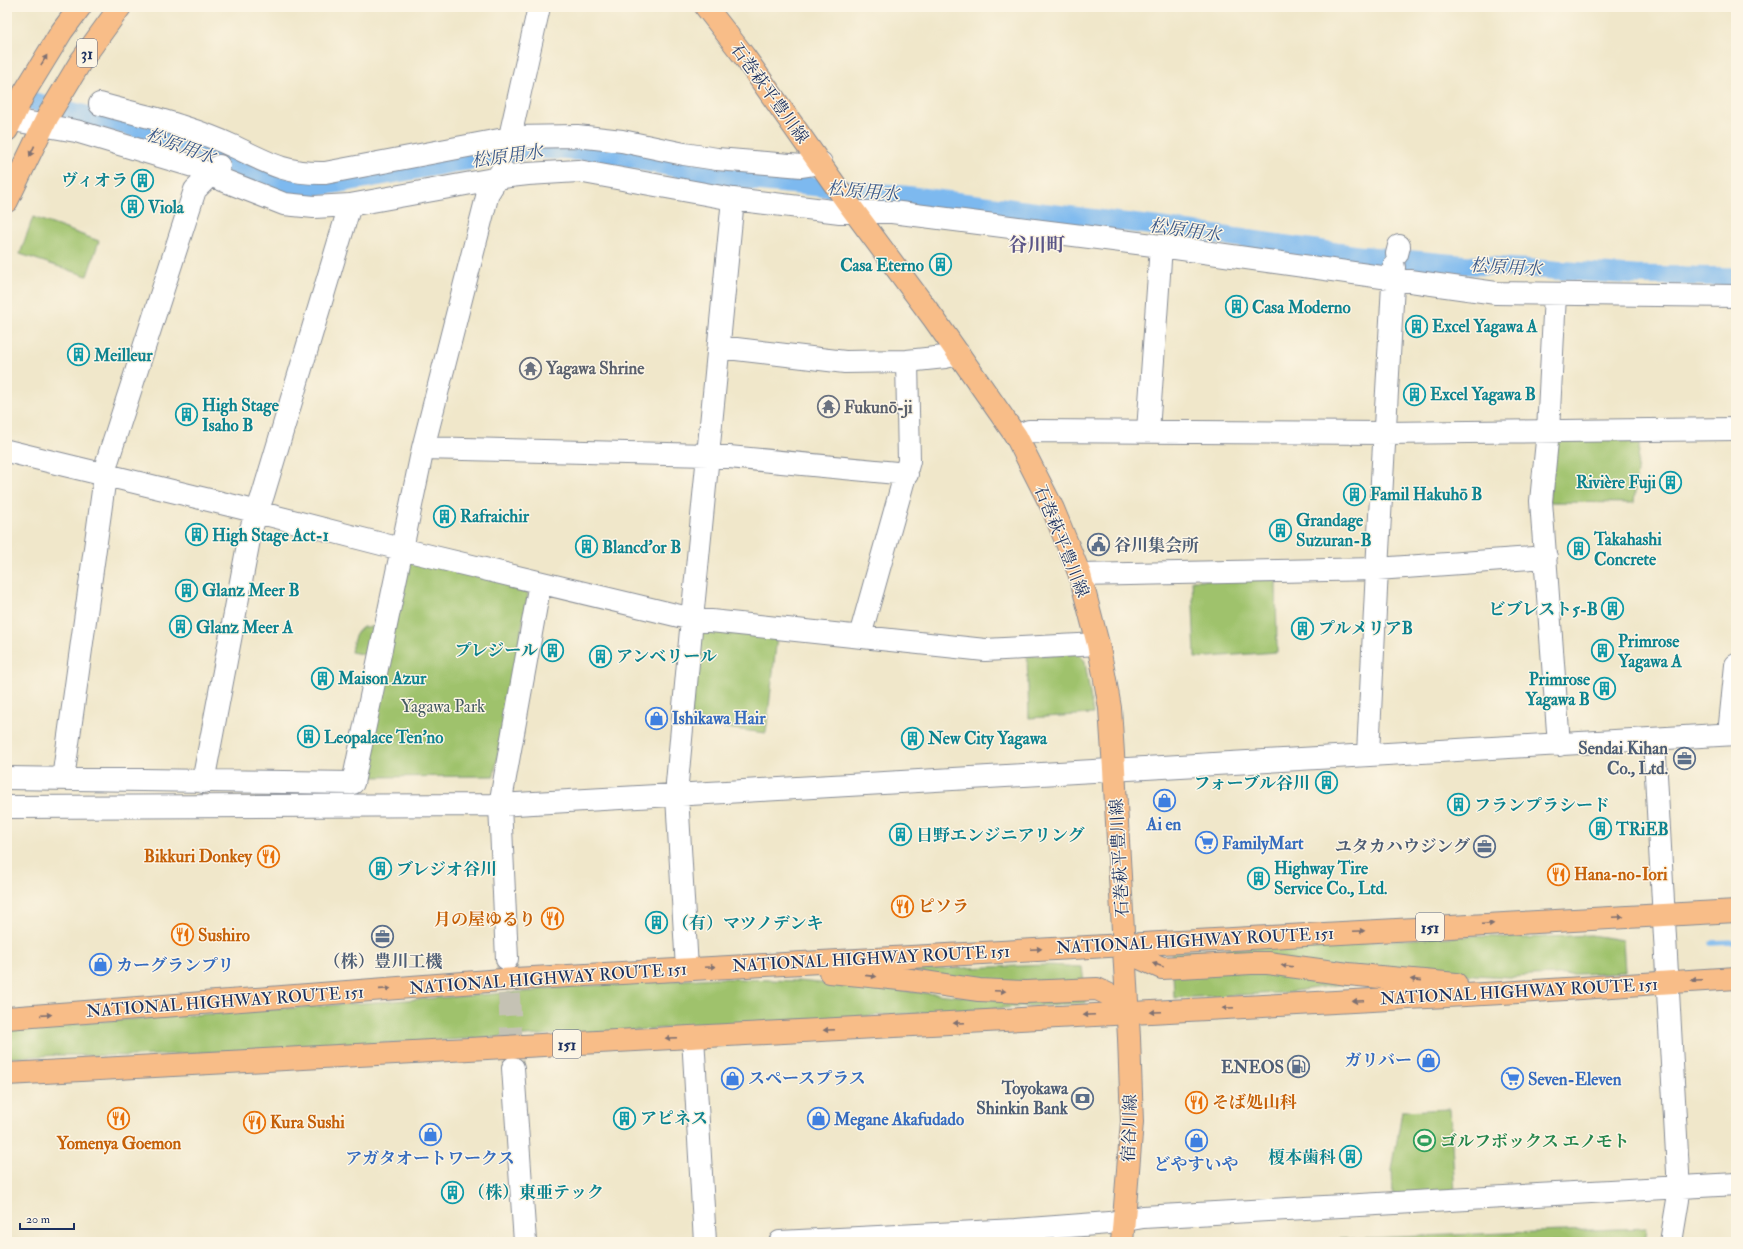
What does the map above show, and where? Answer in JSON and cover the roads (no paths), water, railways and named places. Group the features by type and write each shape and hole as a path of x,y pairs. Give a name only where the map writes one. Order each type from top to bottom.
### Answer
{"main road":[{"name":"31","path":"13,114 62,31 80,7"},
{"name":"31","path":"7,201 50,114 81,61 120,7"},
{"name":"石巻萩平豊川線","path":"706,7 744,56 850,206 959,354 1016,436 1053,509 1080,575 1098,644 1110,708 1128,1013"},
{"name":"NATIONAL HIGHWAY ROUTE 151","path":"7,1018 515,979 1736,911"},
{"path":"1124,944 1142,959 1162,968 1268,963 1348,974 1524,991"},
{"path":"735,966 849,973 979,990 1025,992 1097,989 1114,998 1128,1013"},
{"name":"NATIONAL HIGHWAY ROUTE 151","path":"7,1074 1128,1013 1736,978"},
{"name":"宿谷川線","path":"1122,1242 1132,1122 1128,1013"}],"street":[{"path":"7,778 353,783 423,448 488,193 504,158 539,7"},
{"path":"100,104 179,126 234,147 267,163 289,171 305,174 504,158 528,174 578,171 733,199 850,206 1161,246 1396,261 1496,293 1555,295 1736,296"},
{"path":"13,114 50,114 76,131 214,171 284,204 314,207 350,205 577,136 622,142 717,159 802,166 826,171"},
{"path":"63,779 107,462 195,190 214,171"},
{"path":"687,969 677,796 692,619 733,199"},
{"path":"203,782 251,529 350,205"},
{"path":"1148,431 1161,246"},
{"path":"1368,754 1377,570 1396,261"},
{"path":"1555,295 1548,431 1541,501 1559,745"},
{"path":"719,347 844,362 907,361 946,357 959,354"},
{"path":"860,636 907,474 909,461 907,361"},
{"path":"1016,436 1029,431 1385,433 1736,430"},
{"path":"423,448 708,455 907,474"},
{"path":"7,451 692,619 985,650 1098,644"},
{"path":"1080,575 1377,570 1546,557"},
{"path":"507,959 500,805 540,582"},
{"path":"7,808 500,805 1732,734 1736,665"},
{"path":"1654,739 1678,1188 1678,1200 1671,1242"},
{"path":"693,1037 705,1242"},
{"path":"514,1068 525,1242"},
{"path":"780,1242 889,1239 1109,1223 1159,1216 1736,1184"}],"waterway":[{"name":"松原用水","path":"7,95 121,124 189,144 200,148 263,180 274,184 298,188 313,188 534,149 595,152 706,174 753,181 896,194 1163,227 1358,255 1470,265 1635,275 1736,277"},
{"path":"1711,943 1736,942"}],"tunnel":[{"path":"507,961 513,1065"}],"place":[{"name":"ヴィオラ","path":"143,180"},
{"name":"Viola","path":"133,207"},
{"name":"Casa Eterno","path":"940,265"},
{"name":"Casa Moderno","path":"1236,307"},
{"name":"Excel Yagawa A","path":"1416,326"},
{"name":"Meilleur","path":"78,355"},
{"name":"Yagawa Shrine","path":"531,368"},
{"name":"Excel Yagawa B","path":"1415,394"},
{"name":"Fukunō-ji","path":"828,407"},
{"name":"High Stage Isaho B","path":"187,415"},
{"name":"Rivière Fuji","path":"1671,482"},
{"name":"Famil Hakuhō B","path":"1354,494"},
{"name":"Rafraichir","path":"444,516"},
{"name":"Grandage Suzuran-B","path":"1281,530"},
{"name":"High Stage Act-1","path":"197,535"},
{"name":"谷川集会所","path":"1098,545"},
{"name":"Blancd'or B","path":"586,547"},
{"name":"Takahashi Concrete","path":"1578,549"},
{"name":"Glanz Meer B","path":"187,590"},
{"name":"ビブレスト5-B","path":"1613,609"},
{"name":"Glanz Meer A","path":"180,627"},
{"name":"プルメリアB","path":"1303,628"},
{"name":"プレジール","path":"553,650"},
{"name":"Primrose Yagawa A","path":"1602,651"},
{"name":"アンベリール","path":"600,656"},
{"name":"Maison Azur","path":"323,678"},
{"name":"Primrose Yagawa B","path":"1605,689"},
{"name":"Ishikawa Hair","path":"656,718"},
{"name":"Leopalace Ten’no","path":"309,737"},
{"name":"New City Yagawa","path":"912,738"},
{"name":"Sendai Kihan Co., Ltd.","path":"1684,758"},
{"name":"フォーブル谷川","path":"1326,783"},
{"name":"Ai en","path":"1164,800"},
{"name":"フランプラシード","path":"1458,805"},
{"name":"TRiEB","path":"1600,829"},
{"name":"日野エンジニアリング","path":"901,835"},
{"name":"FamilyMart","path":"1207,843"},
{"name":"ユタカハウジング","path":"1485,846"},
{"name":"Bikkuri Donkey","path":"268,856"},
{"name":"ブレジオ谷川","path":"381,869"},
{"name":"Hana-no-Iori","path":"1558,874"},
{"name":"Highway Tire Service Co., Ltd.","path":"1259,878"},
{"name":"ピソラ","path":"902,906"},
{"name":"月の屋ゆるり","path":"552,919"},
{"name":"（有）マツノデンキ","path":"657,923"},
{"name":"Sushiro","path":"182,935"},
{"name":"（株）豊川工機","path":"383,937"},
{"name":"カーグランプリ","path":"101,965"},
{"name":"ガリバー","path":"1428,1060"},
{"name":"ENEOS","path":"1299,1067"},
{"name":"スペースプラス","path":"733,1078"},
{"name":"Seven-Eleven","path":"1513,1079"},
{"name":"Toyokawa Shinkin Bank","path":"1083,1098"},
{"name":"そば処山科","path":"1197,1102"},
{"name":"アピネス","path":"625,1118"},
{"name":"Yomenya Goemon","path":"119,1119"},
{"name":"Megane Akafudado","path":"819,1119"},
{"name":"Kura Sushi","path":"255,1122"},
{"name":"アガタオートワークス","path":"430,1134"},
{"name":"どやすいや","path":"1196,1140"},
{"name":"ゴルフボックス エノモト","path":"1424,1141"},
{"name":"榎本歯科","path":"1351,1157"},
{"name":"（株）東亜テック","path":"452,1192"}],"district":[{"name":"谷川町","path":"1037,244"}],"park label":[{"name":"Yagawa Park","path":"443,706"}]}
